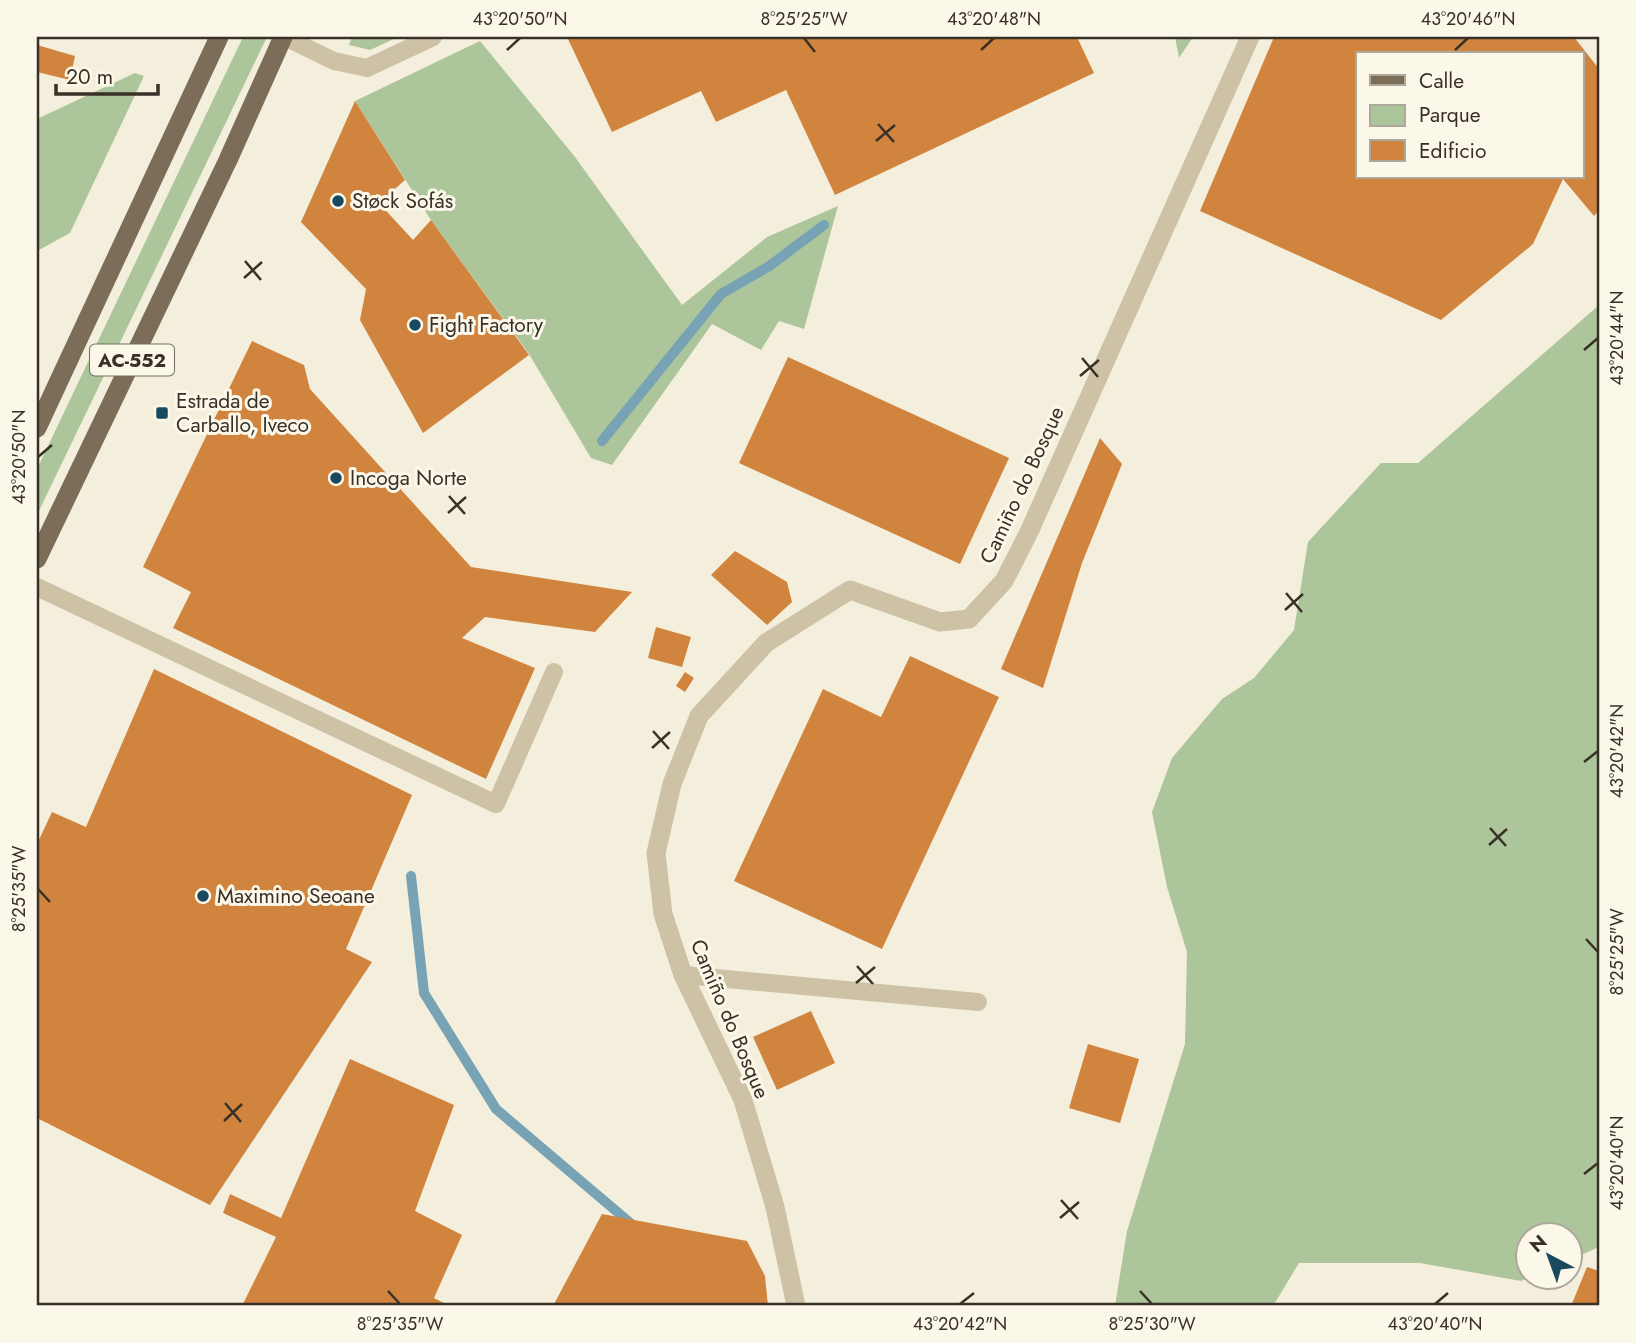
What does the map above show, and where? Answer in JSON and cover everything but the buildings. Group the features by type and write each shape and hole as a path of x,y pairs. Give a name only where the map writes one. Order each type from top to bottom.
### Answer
{"main road":[{"name":"AC-552","path":"37,428 219,37"},
{"name":"AC-552","path":"37,559 289,38"}],"street":[{"name":"Camiño do Bosque","path":"796,1306 775,1207 743,1100 683,975 663,914 656,853 672,785 699,716 766,643 850,590 940,622 969,619 1004,581 1029,532 1250,37"}],"lane":[{"path":"289,38 334,61 367,68 433,37"},
{"path":"37,587 496,804 554,672"},
{"path":"683,975 978,1002"}],"green space":[{"path":"243,37 267,37 37,515 37,469"},
{"path":"352,37 398,37 370,50 349,45"},
{"path":"1175,37 1193,37 1179,58"},
{"path":"480,41 575,157 682,305 767,237 838,206 804,329 779,321 761,350 712,324 612,465 591,458 529,354 431,220 355,101"},
{"path":"135,73 144,76 70,233 37,251 37,119"},
{"path":"1599,305 1599,1247 1584,1254 1584,1220 1514,1220 1514,1280 1420,1263 1299,1263 1273,1306 1115,1306 1127,1231 1185,1044 1187,952 1167,887 1152,812 1172,758 1222,699 1254,678 1294,630 1308,542 1381,463 1418,463"}],"waterway":[{"path":"602,441 721,294 768,267 824,225"},
{"path":"411,876 424,993 496,1109 635,1227"}],"place":[{"name":"Støck Sofás","path":"338,201"},
{"name":"Fight Factory","path":"415,325"},
{"name":"Estrada de Carballo, Iveco","path":"162,413"},
{"name":"Incoga Norte","path":"336,478"},
{"name":"Maximino Seoane","path":"203,896"}]}
